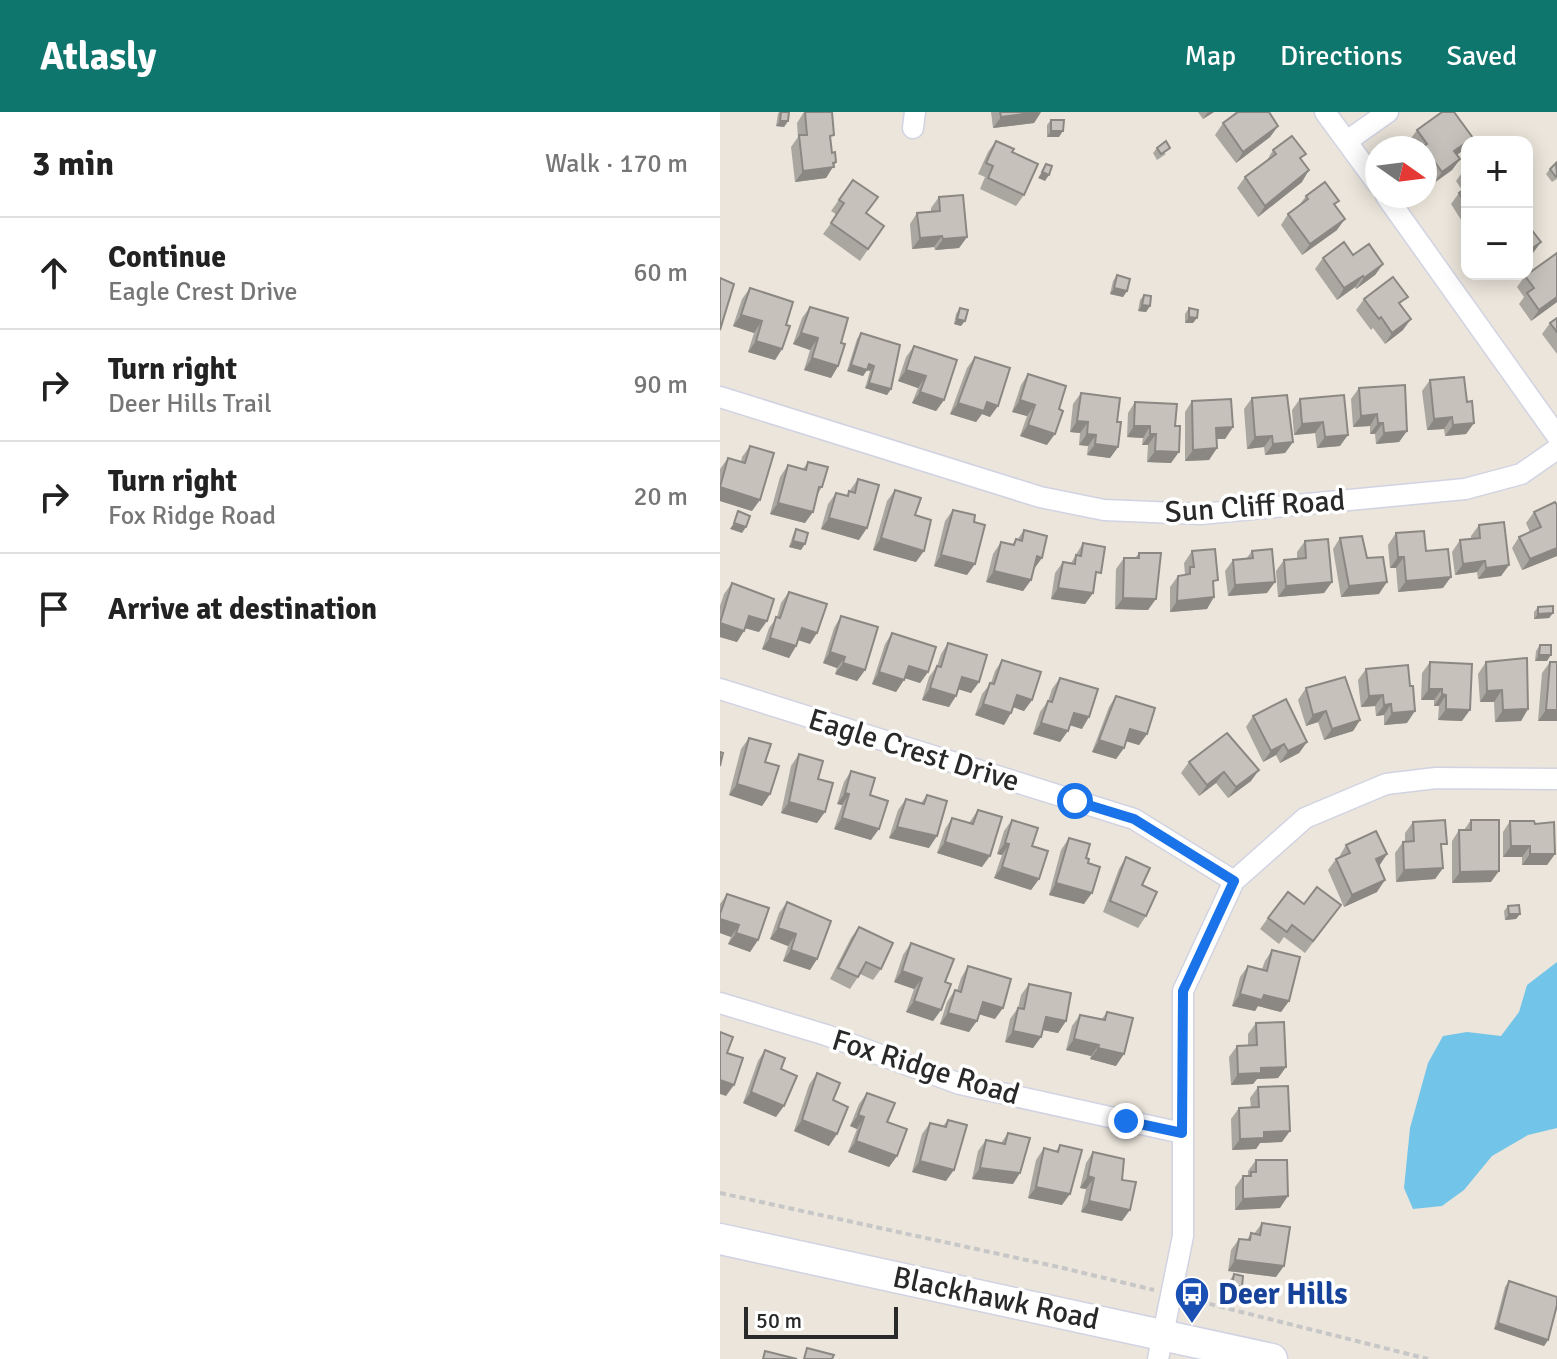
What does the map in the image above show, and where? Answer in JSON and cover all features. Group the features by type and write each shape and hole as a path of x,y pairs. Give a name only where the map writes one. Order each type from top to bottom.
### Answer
{"street":[{"path":"1325,112 1365,166"},
{"path":"1347,141 1388,112"},
{"path":"1395,208 1557,436"},
{"name":"Sun Cliff Road","path":"720,397 1040,497 1104,510 1201,514 1465,489 1521,474 1557,449"},
{"name":"Eagle Crest Drive","path":"720,689 1134,819 1234,881"},
{"path":"1160,1347 1183,1236 1183,991 1234,881 1305,818 1386,784 1436,778 1557,779"},
{"name":"Fox Ridge Road","path":"720,1003 826,1035 960,1084 1182,1133"},
{"name":"Blackhawk Road","path":"720,1239 1160,1347 1272,1359"}],"path":[{"path":"720,1193 1063,1268 1428,1359"}],"water":[{"path":"1557,962 1557,1128 1528,1135 1492,1156 1464,1190 1442,1206 1413,1209 1404,1188 1410,1128 1428,1063 1443,1036 1467,1032 1501,1036 1519,1012 1527,985"}],"building":[{"path":"781,112 789,112 788,121 780,121"},
{"path":"805,112 832,112 834,135 830,136 832,153 835,152 834,167 803,171 799,135 807,135"},
{"path":"1000,112 1038,112 1001,117"},
{"path":"1238,112 1269,112 1278,126 1243,152 1223,123"},
{"path":"1442,112 1454,112 1472,136 1461,136 1461,146 1454,151 1460,159 1442,172 1437,165 1437,136 1421,136 1417,130"},
{"path":"1051,120 1064,120 1063,131 1051,131"},
{"path":"1292,136 1306,154 1300,158 1309,170 1265,206 1245,177 1276,154 1273,150"},
{"path":"996,141 1038,164 1024,195 988,178 993,166 986,163"},
{"path":"1166,141 1170,148 1161,154 1157,148"},
{"path":"1556,163 1557,176 1556,177 1550,169"},
{"path":"1046,164 1052,166 1049,175 1042,172"},
{"path":"853,180 878,197 866,213 884,226 868,249 831,223 844,203 839,200"},
{"path":"1325,182 1339,201 1334,204 1345,219 1310,244 1288,214"},
{"path":"963,195 967,237 920,238 917,213 940,211 939,197"},
{"path":"1533,232 1541,242 1533,248"},
{"path":"1344,242 1353,255 1369,244 1383,264 1344,288 1323,258"},
{"path":"1557,253 1557,297 1539,310 1527,293 1534,288 1528,280 1533,280 1533,270"},
{"path":"1117,275 1130,279 1127,291 1114,288"},
{"path":"1393,277 1408,297 1399,303 1411,319 1392,333 1364,299"},
{"path":"720,278 734,284 720,330"},
{"path":"750,288 793,302 786,325 790,326 782,349 756,341 762,321 741,315"},
{"path":"1144,295 1151,296 1150,306 1142,305"},
{"path":"810,307 848,318 838,366 812,358 818,338 801,333"},
{"path":"960,308 968,310 965,321 957,319"},
{"path":"1189,308 1198,310 1197,318 1189,317"},
{"path":"1557,318 1557,332 1550,323"},
{"path":"861,333 900,345 891,389 869,383 874,366 869,364 867,370 851,365"},
{"path":"914,346 957,360 944,400 920,392 926,376 906,370"},
{"path":"975,357 1010,368 998,406 987,402 984,411 958,403"},
{"path":"1028,374 1066,386 1059,409 1063,411 1055,434 1028,425 1035,405 1020,400"},
{"path":"1464,377 1467,402 1472,401 1474,423 1453,425 1452,417 1434,419 1430,380"},
{"path":"1405,385 1407,431 1384,433 1383,423 1378,423 1377,414 1361,416 1359,388"},
{"path":"1081,393 1120,398 1118,447 1095,444 1096,435 1087,434 1088,422 1077,421"},
{"path":"1287,395 1293,442 1273,444 1272,436 1255,437 1252,398"},
{"path":"1344,395 1348,435 1325,437 1323,422 1302,424 1300,399"},
{"path":"1231,399 1233,427 1216,428 1217,448 1193,450 1192,401"},
{"path":"1135,402 1177,404 1175,426 1180,426 1179,452 1155,451 1156,434 1150,434 1150,426 1134,426"},
{"path":"750,446 774,453 760,500 720,487 728,458 745,463"},
{"path":"808,462 828,467 813,512 778,503 788,465 806,470"},
{"path":"858,479 879,485 867,528 829,518 836,493 848,496 849,491 855,493"},
{"path":"895,490 921,498 915,515 931,520 924,551 881,538"},
{"path":"1555,502 1557,548 1530,559 1519,537 1541,527 1534,512"},
{"path":"953,510 975,515 974,522 985,525 975,564 941,555"},
{"path":"738,511 750,516 746,527 734,523"},
{"path":"1504,522 1509,565 1486,568 1485,561 1463,564 1460,540 1480,538 1479,525"},
{"path":"796,529 808,533 805,544 793,541"},
{"path":"1024,530 1047,536 1042,558 1037,556 1031,580 994,571 1001,542 1014,545 1016,539 1022,541"},
{"path":"1424,531 1426,551 1448,549 1451,577 1406,581 1404,557 1398,557 1396,533"},
{"path":"1362,536 1367,558 1383,557 1387,582 1349,586 1340,538"},
{"path":"1328,539 1332,582 1286,586 1284,560 1306,558 1305,541"},
{"path":"1083,543 1105,547 1101,573 1096,572 1093,593 1058,588 1063,562 1075,564 1076,555 1081,556"},
{"path":"1215,549 1218,580 1213,581 1214,597 1177,601 1178,576 1190,574 1190,567 1194,567 1192,551"},
{"path":"1272,549 1275,582 1235,585 1233,560 1253,558 1252,551"},
{"path":"1139,553 1161,553 1156,599 1123,598 1124,558 1139,558"},
{"path":"732,583 774,599 767,621 749,616 744,631 720,623"},
{"path":"789,592 827,604 817,633 802,628 796,646 770,638 776,617 780,618"},
{"path":"1553,606 1553,613 1538,614 1538,607"},
{"path":"841,616 878,627 865,670 843,663 845,657 830,652"},
{"path":"892,633 936,647 928,672 909,666 904,680 879,672"},
{"path":"948,643 987,655 979,682 962,677 956,696 930,688 937,666 941,667"},
{"path":"1540,645 1551,645 1551,655 1539,655"},
{"path":"1527,658 1528,709 1503,710 1502,690 1487,691 1486,662"},
{"path":"1002,660 1041,672 1032,700 1017,695 1011,713 983,704"},
{"path":"1430,662 1472,664 1470,710 1446,709 1446,695 1442,694 1442,689 1429,689"},
{"path":"1550,662 1557,662 1557,710 1546,710"},
{"path":"1408,665 1415,711 1392,713 1391,704 1384,705 1383,695 1369,696 1366,669"},
{"path":"1345,677 1360,720 1332,729 1326,711 1313,715 1306,688"},
{"path":"1060,678 1098,689 1089,717 1074,713 1068,731 1041,723"},
{"path":"1116,696 1155,708 1147,734 1130,729 1124,748 1099,740"},
{"path":"1286,699 1307,742 1288,751 1284,744 1271,751 1253,716"},
{"path":"1227,733 1259,770 1236,787 1224,772 1207,785 1189,762"},
{"path":"749,738 771,744 765,762 779,766 770,794 737,784"},
{"path":"799,754 823,761 818,779 833,783 825,812 789,802"},
{"path":"851,771 875,778 870,795 888,801 879,829 842,818"},
{"path":"927,795 947,801 937,836 897,827 906,799 924,804"},
{"path":"978,810 1002,817 990,856 945,842 952,818 973,824"},
{"path":"1012,820 1038,828 1032,846 1048,851 1039,879 1002,867"},
{"path":"1445,820 1447,844 1441,844 1443,868 1404,870 1403,842 1414,841 1413,822"},
{"path":"1471,820 1499,820 1499,871 1460,872 1459,830 1471,830"},
{"path":"1510,821 1534,821 1535,824 1554,822 1555,854 1530,854 1530,846 1511,846"},
{"path":"1376,831 1387,854 1376,859 1385,880 1352,895 1336,859 1350,853 1346,845"},
{"path":"1069,838 1090,844 1086,858 1089,859 1088,863 1100,867 1092,893 1056,883"},
{"path":"1126,857 1150,868 1142,885 1157,892 1146,916 1110,901"},
{"path":"1317,887 1341,905 1313,941 1292,925 1287,932 1268,918 1288,892 1304,904"},
{"path":"727,894 769,908 758,940 736,933 739,925 720,919"},
{"path":"787,902 831,921 817,959 791,950 796,934 778,928"},
{"path":"1519,905 1520,914 1509,914 1508,906"},
{"path":"859,927 893,943 881,969 866,962 858,977 838,968"},
{"path":"911,943 954,959 945,982 951,984 941,1010 914,1001 922,978 902,971"},
{"path":"1272,950 1300,957 1289,1001 1264,995 1262,1000 1240,994 1248,966 1267,971"},
{"path":"968,966 1011,979 1003,1008 983,1002 977,1021 948,1013 955,990 961,992"},
{"path":"1029,984 1071,993 1066,1021 1046,1017 1041,1037 1013,1031 1018,1008 1024,1009"},
{"path":"1107,1012 1133,1018 1124,1054 1074,1039 1080,1015 1105,1020"},
{"path":"1284,1022 1286,1067 1261,1068 1261,1073 1238,1074 1237,1046 1257,1045 1256,1023"},
{"path":"720,1032 733,1037 727,1053 743,1058 734,1085 720,1080"},
{"path":"765,1050 785,1058 781,1069 797,1076 784,1106 751,1092"},
{"path":"817,1073 840,1083 833,1100 848,1107 837,1134 802,1120"},
{"path":"1288,1086 1290,1131 1264,1132 1264,1138 1240,1139 1239,1108 1259,1107 1258,1087"},
{"path":"867,1093 895,1103 887,1122 907,1129 897,1156 856,1141 864,1117 858,1115"},
{"path":"948,1120 967,1125 954,1170 920,1161 930,1123 946,1127"},
{"path":"1008,1133 1030,1138 1020,1173 980,1168 986,1140 1005,1144"},
{"path":"1060,1145 1082,1150 1070,1194 1036,1187 1044,1148 1058,1152"},
{"path":"1093,1152 1124,1159 1122,1180 1136,1182 1130,1210 1089,1201 1094,1178 1088,1176"},
{"path":"1256,1160 1287,1160 1288,1196 1243,1199 1243,1176 1256,1172"},
{"path":"1262,1223 1290,1227 1284,1266 1235,1260 1239,1239 1250,1240 1251,1233 1260,1235"},
{"path":"1234,1274 1243,1276 1242,1287 1232,1285"},
{"path":"1509,1281 1557,1297 1548,1340 1498,1323"},
{"path":"807,1348 834,1355 832,1359 804,1359"},
{"path":"765,1351 797,1359 763,1359"}],"place":[{"name":"Deer Hills","path":"1192,1325"}],"route":[{"path":"1075,801 1134,819 1234,881 1183,991 1182,1133 1126,1121"}]}
